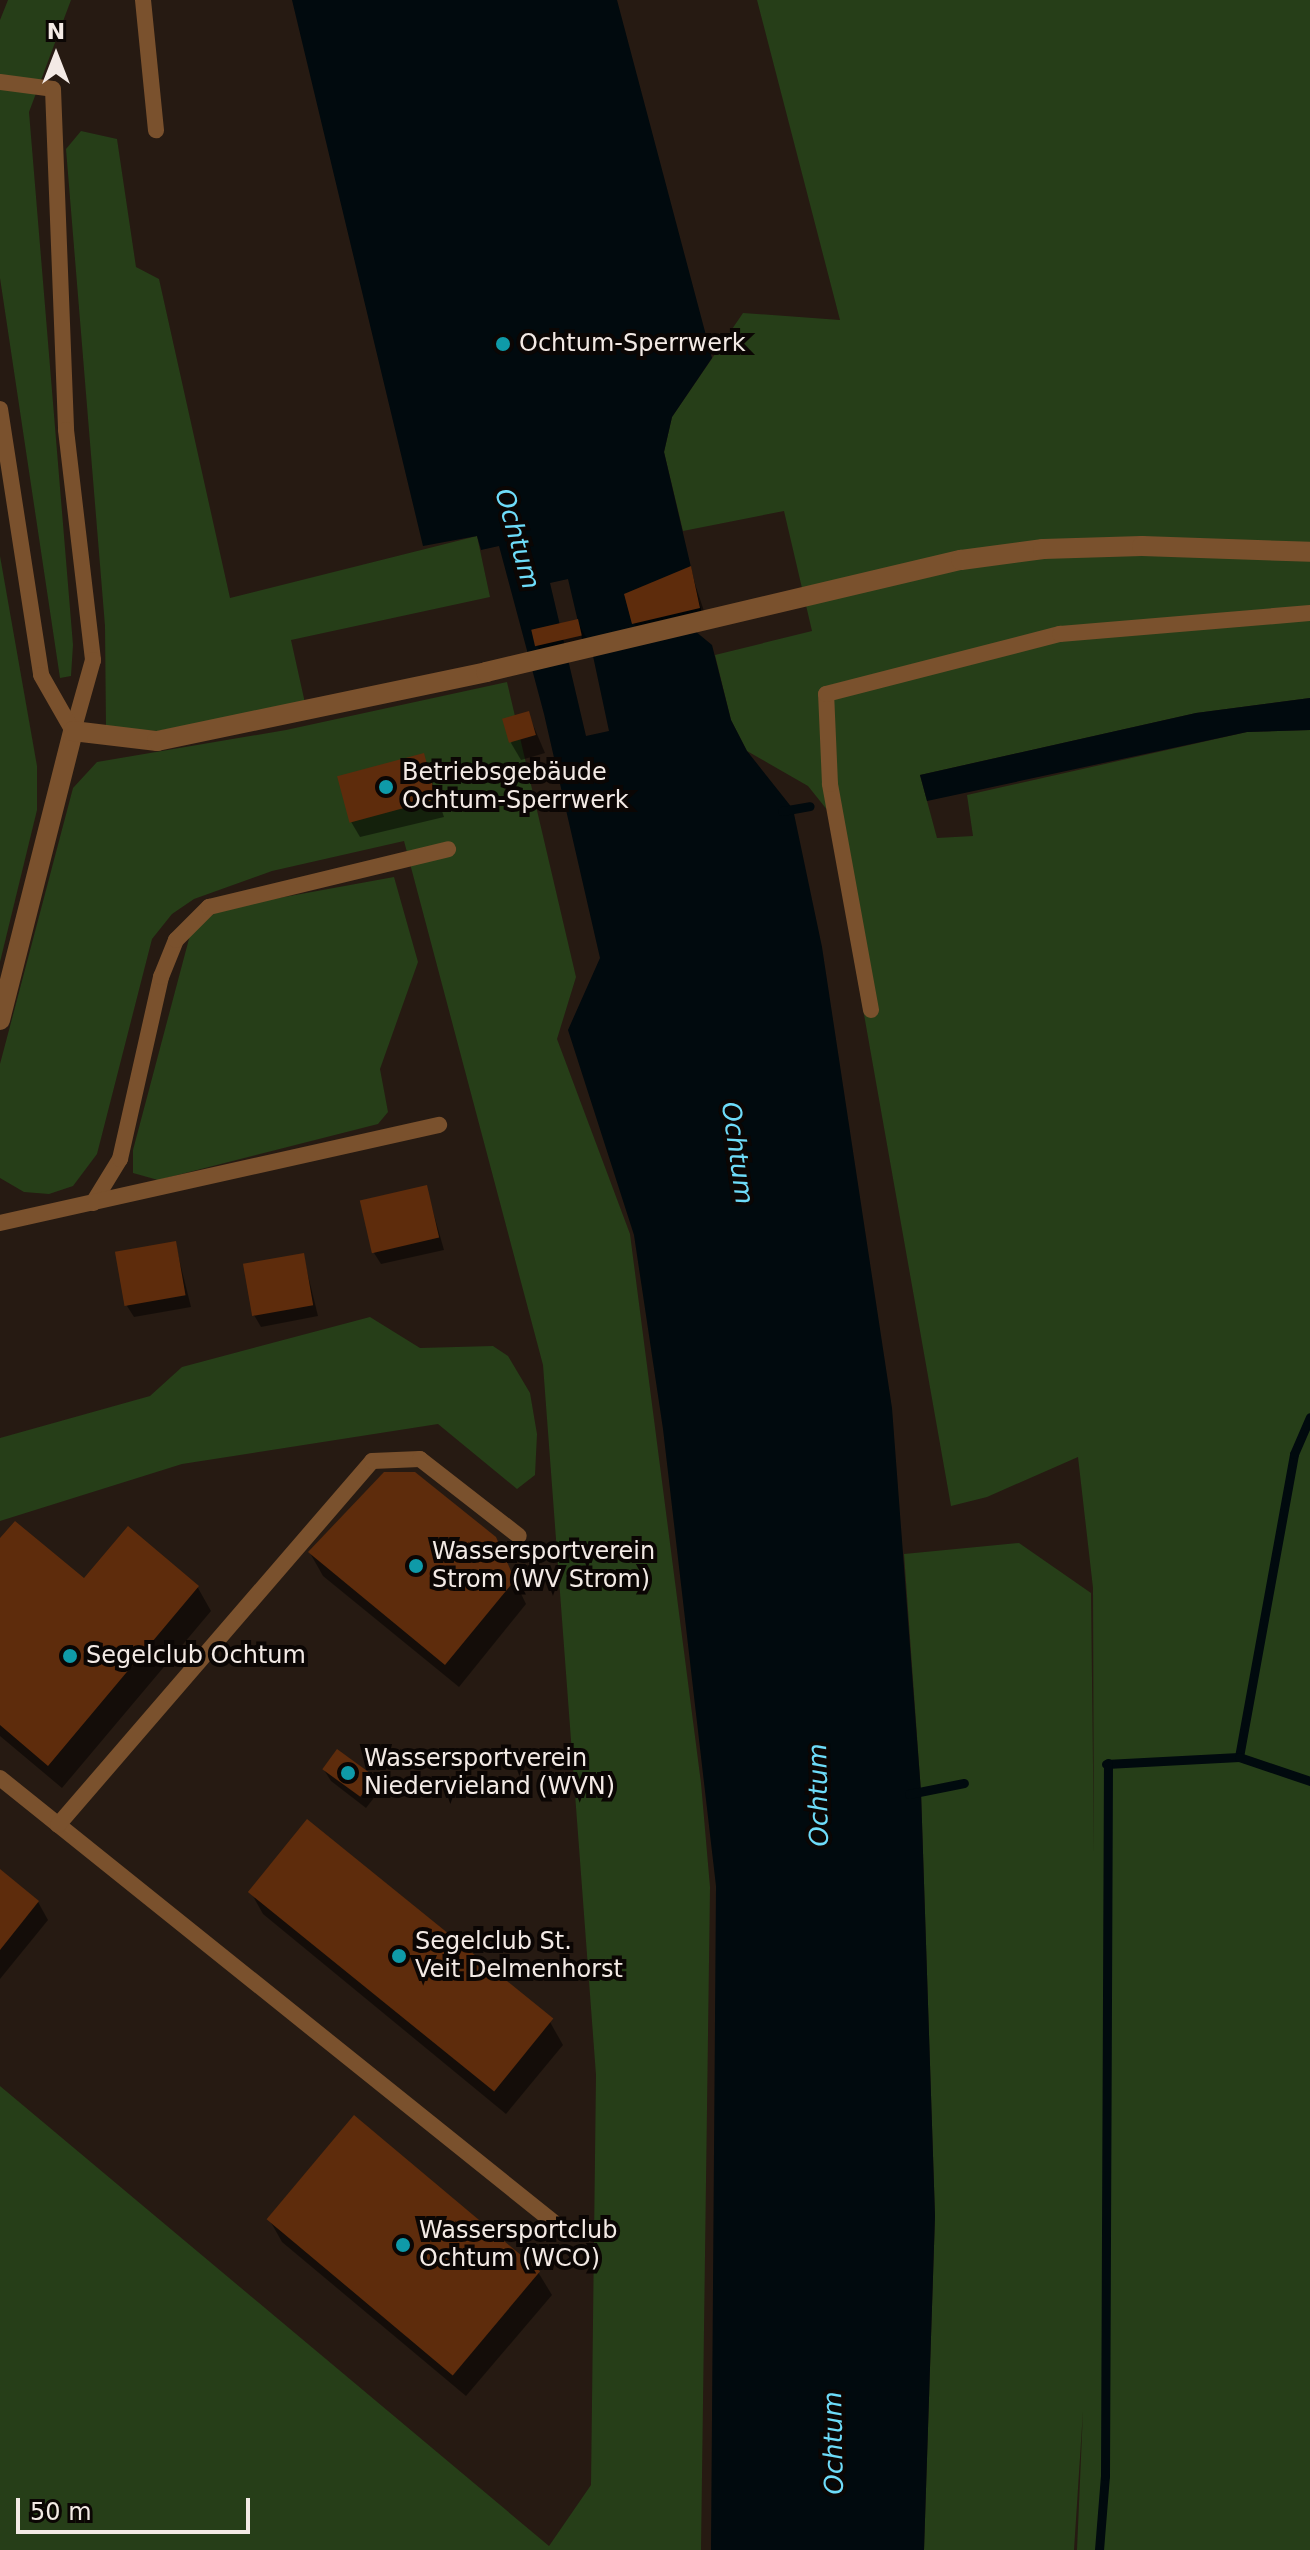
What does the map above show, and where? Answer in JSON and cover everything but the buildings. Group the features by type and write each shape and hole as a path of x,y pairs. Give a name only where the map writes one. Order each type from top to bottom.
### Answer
{"street":[{"path":"0,1020 73,731 157,741 528,662 877,579 1043,549 1310,552"}],"lane":[{"path":"143,0 156,130"},
{"path":"0,82 53,89 66,430 93,660 73,731"},
{"path":"0,409 41,675 73,731"},
{"path":"871,1010 830,784 826,694 1060,634 1203,618 1310,613"},
{"path":"93,1203 120,1159 161,977 176,940 209,907 448,849"},
{"path":"0,1223 439,1125"},
{"path":"58,1825 372,1461 420,1459 519,1536"},
{"path":"0,1778 562,2229"}],"green space":[{"path":"8,0 71,0 29,112 73,645 71,676 60,678 0,278 0,20"},
{"path":"757,0 1310,0 1310,698 1196,713 920,775 937,838 973,836 967,795 1247,732 1310,730 1310,2550 1077,2550 1083,2411 1074,2550 924,2550 935,2216 921,1792 904,1554 1019,1543 1091,1593 1094,1853 1093,1588 1078,1457 987,1497 951,1506 828,811 808,786 747,751 731,720 715,655 812,631 784,511 683,531 664,452 672,417 743,313 840,320"},
{"path":"81,131 117,139 136,267 159,279 230,598 477,536 490,597 291,640 305,703 158,731 106,729 105,626 66,149"},
{"path":"0,556 37,766 37,810 0,962"},
{"path":"507,682 576,977 557,1039 630,1234 701,1783 710,1887 701,2550 0,2550 0,2086 549,2546 591,2485 596,2075 543,1365 404,841 272,871 194,899 172,914 152,939 97,1154 73,1186 49,1194 24,1192 0,1178 0,1064 73,788 97,762 286,730"},
{"path":"394,877 418,962 380,1069 388,1112 378,1124 158,1180 133,1173 133,1150 190,935 219,909"},
{"path":"370,1317 420,1348 493,1346 508,1356 530,1393 537,1434 535,1475 517,1489 438,1424 182,1464 0,1521 0,1438 150,1396 182,1367"}],"water":[{"name":"Ochtum","path":"292,0 617,0 712,358 672,417 664,452 702,614 583,643 568,579 550,583 586,736 609,731 593,656 695,631 712,645 731,720 747,751 793,809 822,947 892,1408 921,1792 935,2216 924,2550 711,2550 716,1886 663,1429 634,1235 568,1030 600,958 544,714 499,546 481,550 477,536 423,546"},
{"path":"1310,698 1310,730 1247,732 927,801 920,775 1196,713"}],"waterway":[{"path":"782,811 810,806"},
{"path":"1239,1757 1294,1454 1310,1417"},
{"path":"1106,1764 1239,1757 1310,1781"},
{"path":"1099,2550 1105,2476 1108,1763"},
{"path":"909,1794 964,1783"}],"place":[{"name":"Ochtum-Sperrwerk","path":"503,344"},
{"name":"Betriebsgebäude Ochtum-Sperrwerk","path":"386,787"},
{"name":"Wassersportverein Strom (WV Strom)","path":"416,1566"},
{"name":"Segelclub Ochtum","path":"70,1656"},
{"name":"Wassersportverein Niedervieland (WVN)","path":"348,1773"},
{"name":"Segelclub St. Veit Delmenhorst","path":"399,1956"},
{"name":"Wassersportclub Ochtum (WCO)","path":"403,2245"}]}
